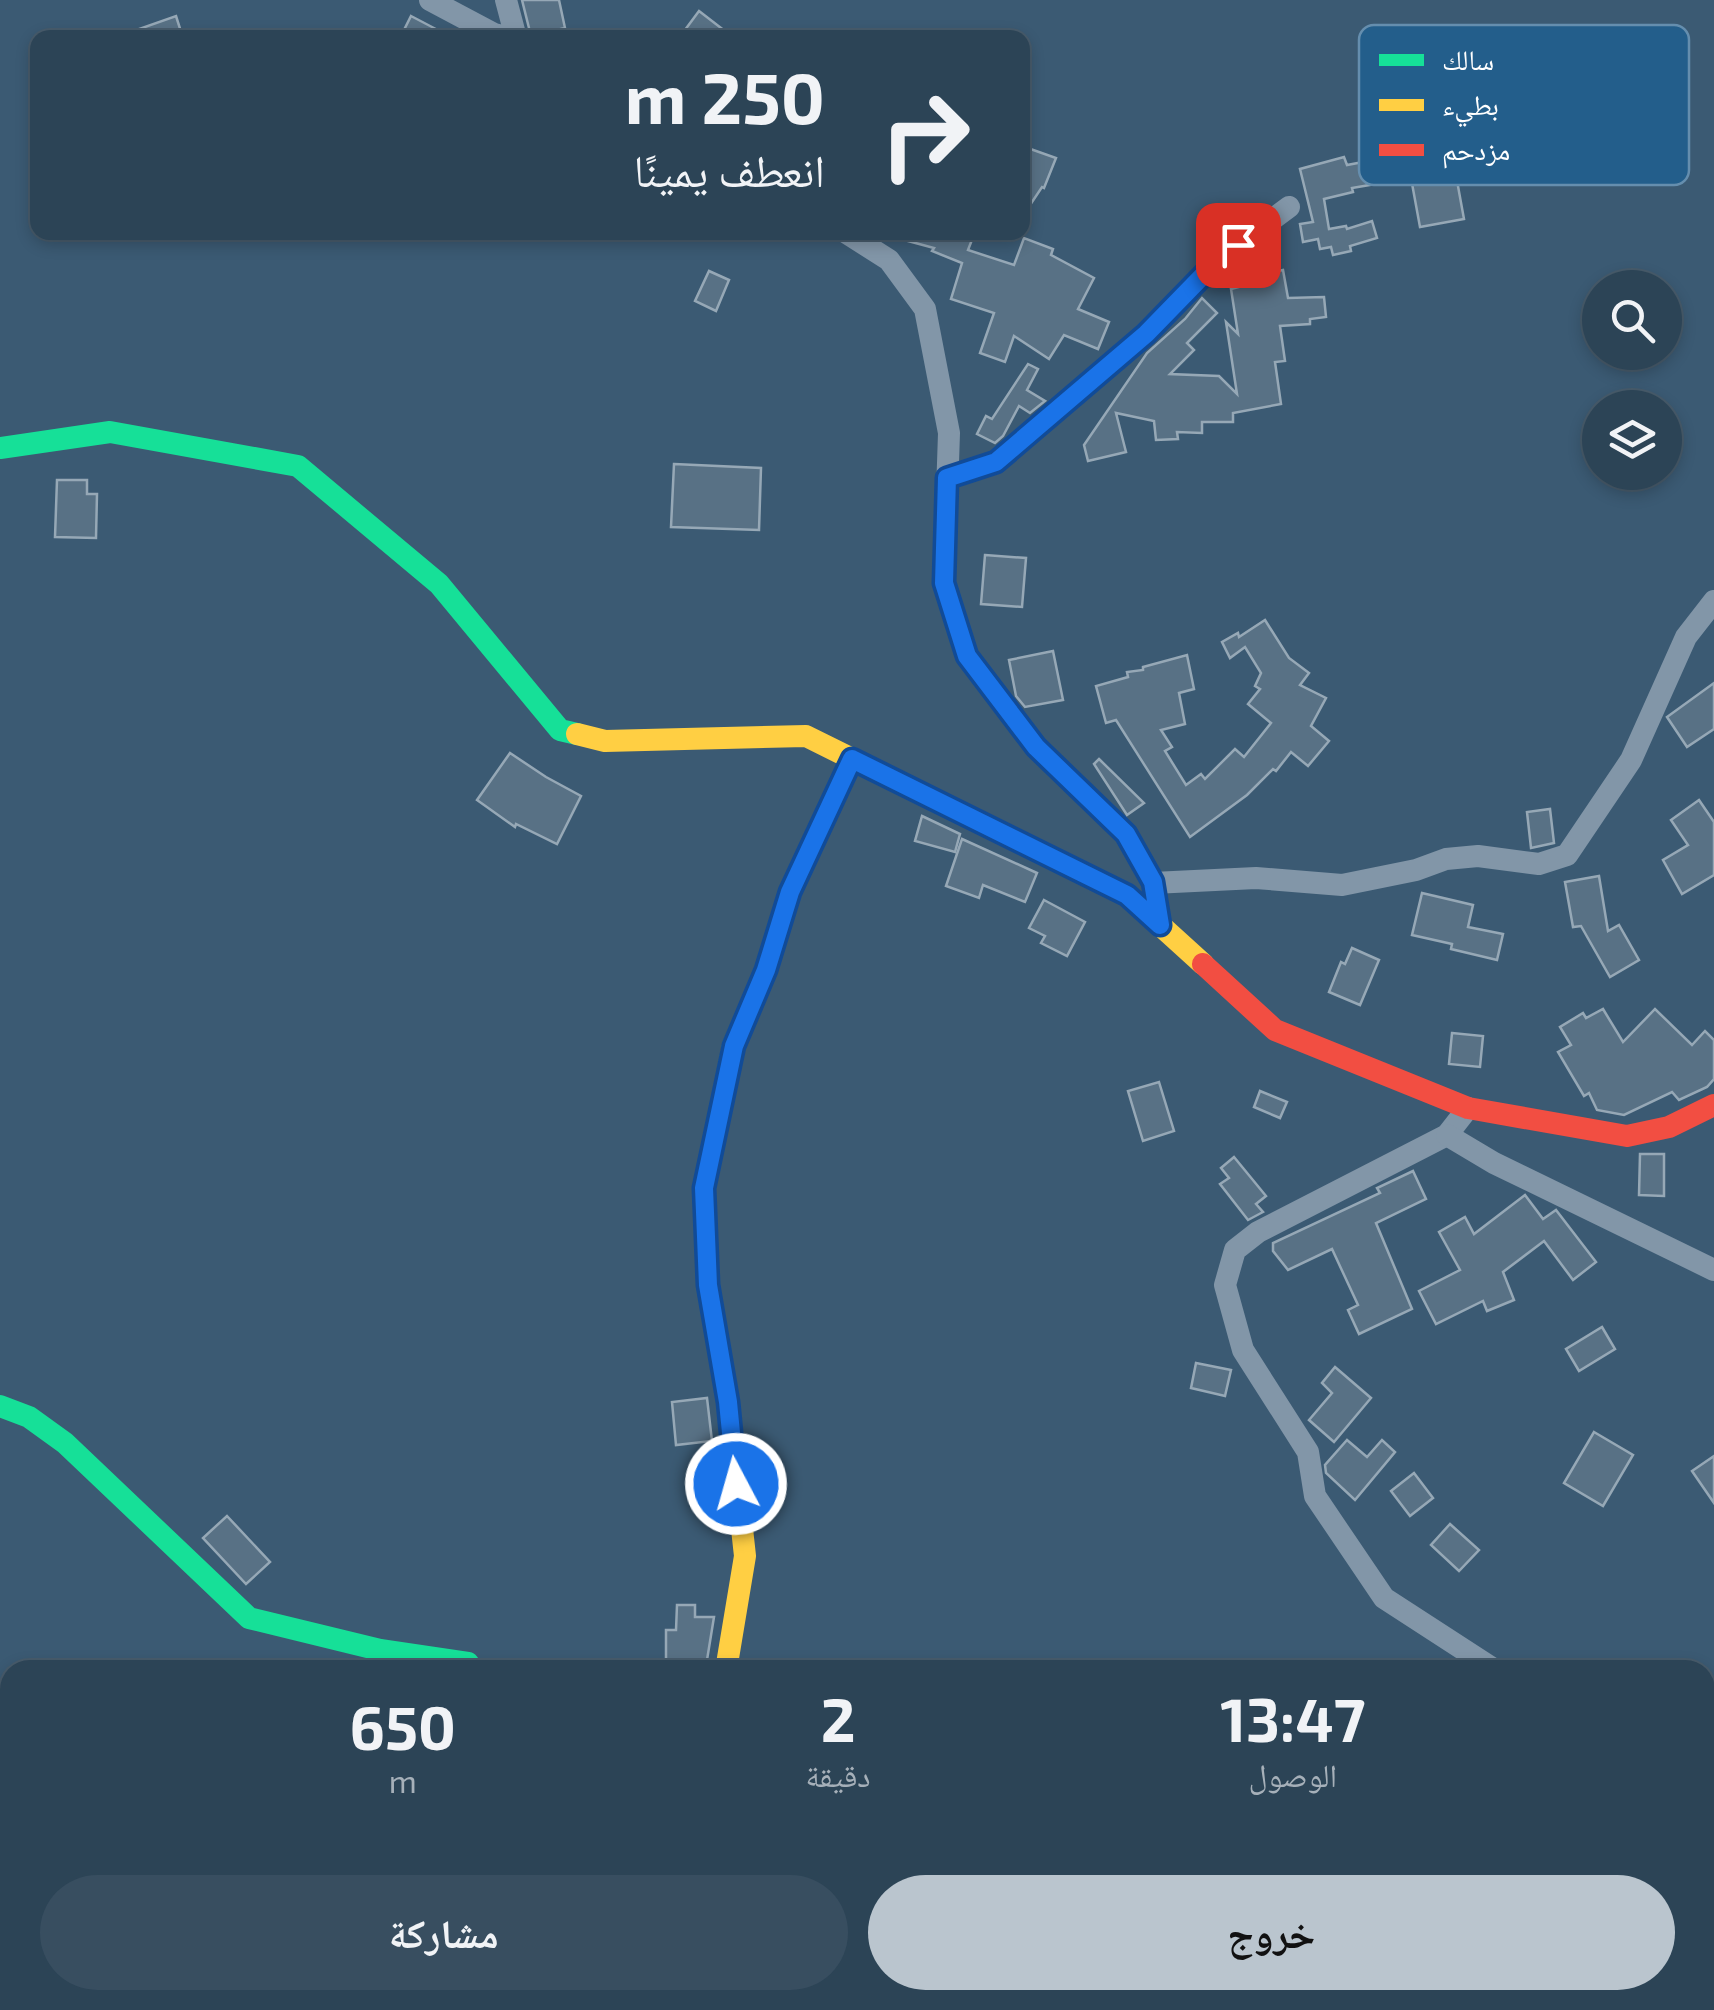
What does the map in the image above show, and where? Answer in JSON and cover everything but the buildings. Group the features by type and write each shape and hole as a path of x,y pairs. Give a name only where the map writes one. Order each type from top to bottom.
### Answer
{"street":[{"path":"430,0 486,30"},
{"path":"506,0 512,30"},
{"path":"947,478 996,462 1146,334 1219,259 1289,207"},
{"path":"883,244 889,260 925,309 949,433 944,583 967,656 1036,747 1126,834 1153,882 1160,925"},
{"path":"0,448 110,432 298,466 439,584 560,730 605,741 806,736 1127,895 1276,1030 1468,1108 1627,1136 1668,1127 1714,1105"},
{"path":"1153,882 1256,878 1342,885 1416,870 1446,859 1478,856 1539,864 1567,855 1631,760 1686,636 1714,602"},
{"path":"728,1660 745,1556 728,1402 708,1285 704,1188 734,1046 766,970 790,892 852,759"},
{"path":"1468,1108 1447,1135 1258,1232 1236,1250 1225,1285 1243,1350 1308,1452 1315,1496 1384,1598 1479,1660"},
{"path":"1447,1135 1494,1163 1714,1270"},
{"path":"0,1406 30,1417 66,1443 249,1618 380,1650 448,1660"}],"traffic: fast":[{"path":"0,448 110,432 298,466 439,584 560,730 577,734"},
{"path":"706,1234 704,1188 733,1046 766,970 790,892 852,759"},
{"path":"0,1406 29,1417 65,1443 249,1618 380,1650 448,1660"}],"traffic: slow":[{"path":"577,734 605,741 806,736 1127,895 1203,964"},
{"path":"706,1234 708,1285 728,1401 745,1556 728,1660"}],"traffic: jam":[{"path":"1203,964 1275,1030 1468,1108 1627,1136 1669,1127 1714,1105"}],"route":[{"path":"736,1484 728,1402 708,1285 704,1188 734,1046 766,970 790,892 852,759 1127,895 1160,925 1153,882 1126,834 1036,747 967,656 944,583 947,478 996,462 1146,334 1219,259 1238,245"}]}
